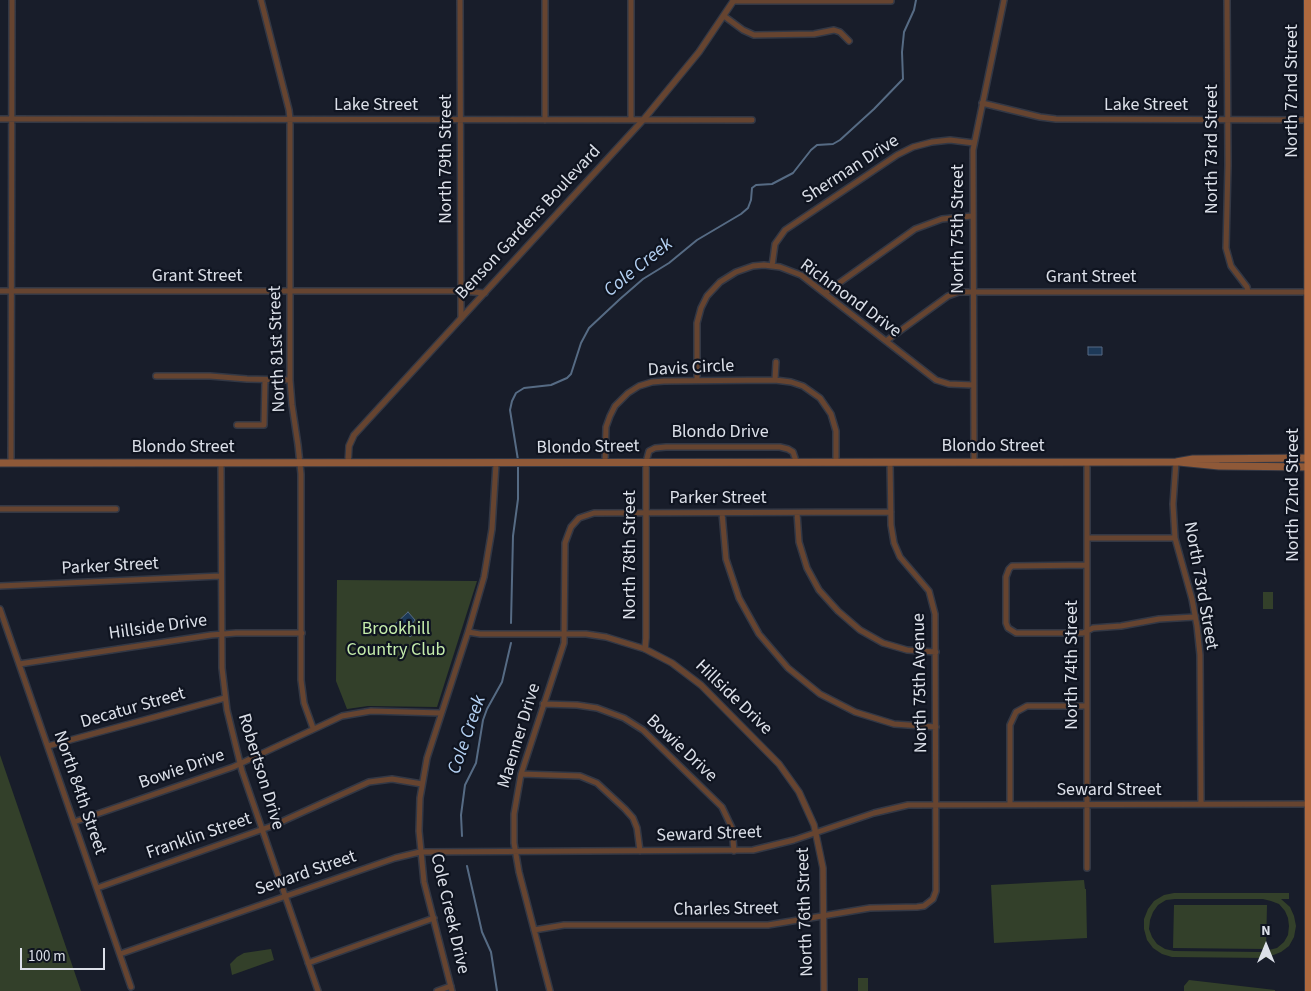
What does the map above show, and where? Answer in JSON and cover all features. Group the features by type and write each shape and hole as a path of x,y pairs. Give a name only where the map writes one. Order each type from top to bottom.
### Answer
{"main road":[{"name":"North 72nd Street","path":"1308,0 1310,120 1309,991"},
{"name":"Blondo Street","path":"0,463 1176,462 1203,458 1310,458"},
{"name":"Blondo Street","path":"1176,462 1191,465 1310,467"}],"street":[{"path":"11,463 12,0"},
{"name":"North 81st Street","path":"261,0 290,119 290,380 300,463 302,691 314,728"},
{"name":"North 79th Street","path":"460,0 461,318"},
{"path":"545,0 545,120"},
{"path":"631,0 631,119"},
{"path":"733,0 891,1"},
{"name":"Benson Gardens Boulevard","path":"348,463 349,446 354,435 644,119 699,52 733,0"},
{"name":"North 75th Street","path":"974,462 972,158 1004,0"},
{"name":"North 73rd Street","path":"1227,0 1228,165 1226,248 1231,266 1247,287 1248,292"},
{"path":"724,16 743,30 754,35 814,34 834,30 840,32 849,41"},
{"name":"Lake Street","path":"982,103 1056,119 1310,120"},
{"name":"Lake Street","path":"0,119 752,120"},
{"name":"Sherman Drive","path":"772,266 775,244 785,230 897,155 913,147 932,142 950,140 974,143"},
{"path":"824,293 915,229 942,219 972,216"},
{"name":"Richmond Drive","path":"696,380 697,323 707,296 720,282 736,272 754,266 772,266 795,272 936,380 949,384 973,385"},
{"name":"Grant Street","path":"0,291 461,291 485,293"},
{"name":"Grant Street","path":"886,341 948,296 959,292 1310,292"},
{"path":"775,380 776,362"},
{"path":"156,376 214,376 290,380"},
{"path":"238,425 264,425 265,380"},
{"name":"Davis Circle","path":"605,463 605,436 608,422 615,406 628,393 652,382 696,380 775,380 803,386 824,403 830,414 834,425 836,462"},
{"name":"Blondo Drive","path":"646,462 649,451 655,448 666,447 784,448 793,452 796,462"},
{"name":"North 78th Street","path":"644,649 646,638 646,462"},
{"name":"North 75th Avenue","path":"890,462 892,533 897,551 905,563 922,581 932,599 935,614 936,891 929,903 917,907"},
{"name":"North 74th Street","path":"1087,462 1087,868"},
{"name":"North 73rd Street","path":"1176,462 1173,504 1175,538 1195,617 1200,655 1200,804"},
{"name":"Robertson Drive","path":"221,463 220,576 222,668 230,728 240,764 318,991"},
{"name":"Cole Creek Drive","path":"452,989 424,882 420,852 419,818 422,784 427,758 484,577 490,547 494,510 496,464"},
{"path":"0,509 116,509"},
{"name":"Parker Street","path":"565,546 571,527 584,516 594,513 891,512"},
{"path":"722,513 726,559 739,598 758,634 788,668 820,694 855,712 894,724 936,727"},
{"path":"797,513 799,542 807,568 819,590 838,611 860,630 883,643 907,650 936,652"},
{"path":"1087,538 1175,538"},
{"name":"Maenner Drive","path":"550,991 519,872 515,851 514,814 521,774 564,643 565,546"},
{"path":"1087,565 1012,566 1006,577 1006,623 1010,630 1016,633 1082,634 1093,628 1121,626 1159,619 1195,617"},
{"name":"Parker Street","path":"0,586 220,576"},
{"name":"North 84th Street","path":"0,609 131,987"},
{"name":"Hillside Drive","path":"468,632 480,634 565,633 606,637 644,649 672,663 693,678 780,764 800,792 816,832"},
{"name":"Hillside Drive","path":"19,664 221,634 302,633"},
{"name":"Decatur Street","path":"48,746 225,698"},
{"name":"Bowie Drive","path":"544,704 597,708 624,718 644,730 722,807 732,828 734,850"},
{"path":"1010,804 1011,720 1016,712 1027,706 1087,706"},
{"name":"Bowie Drive","path":"74,822 240,764 342,716 362,712 441,714"},
{"path":"521,774 580,776 597,783 625,808 633,818 637,828 640,851"},
{"name":"Franklin Street","path":"97,888 263,830 369,782 392,779 422,784"},
{"name":"Seward Street","path":"120,954 395,858 420,852 734,850 769,847 890,808 908,805 1310,804"},
{"name":"North 76th Street","path":"816,832 823,868 824,991"},
{"name":"Charles Street","path":"534,930 564,926 768,925 870,908 917,907"},
{"path":"308,962 434,918"},
{"path":"437,991 452,989"},
{"path":"819,991 824,991"}],"green space":[{"name":"Brookhill Country Club","path":"337,580 477,581 437,707 368,706 347,709 336,681"},
{"path":"1263,592 1273,592 1273,609 1263,609"},
{"path":"0,755 55,915 81,991 0,991"},
{"path":"1084,880 1086,889 1087,938 994,943 991,885"},
{"path":"1174,893 1289,893 1289,899 1281,899 1290,907 1294,916 1296,926 1294,937 1289,946 1281,952 1266,958 1172,957 1162,954 1153,948 1147,940 1144,919 1154,901 1164,895","holes":["1263,899 1279,904 1288,918 1288,935 1277,948 1261,952 1174,951 1165,949 1157,944 1149,929 1153,912 1158,905 1166,900"]},
{"path":"1174,905 1267,905 1266,949 1173,948"},
{"path":"271,949 274,960 232,975 230,964 237,957 244,953"},
{"path":"858,978 868,978 868,991 858,991"},
{"path":"1189,980 1275,991 1184,991 1184,986"}],"water":[{"path":"1088,347 1102,347 1102,355 1088,355"},
{"name":"Brookhill Country Club","path":"408,612 415,620 412,624 418,630 410,637 404,631 400,634 393,626"}],"waterway":[{"name":"Cole Creek","path":"518,460 510,410 516,393 524,388 551,385 567,378 571,374 581,343 589,328 620,299 643,279 669,263 697,240 741,214 748,208 752,188 756,185 772,184 793,173 817,145 833,144 840,140 874,109 903,79 902,52 904,32 914,10 916,0"},
{"name":"Cole Creek","path":"511,623 513,536 518,499 518,464"},
{"name":"Cole Creek","path":"462,836 461,815 465,785 476,763 483,720 502,682 511,643"},
{"name":"Cole Creek","path":"467,866 482,932 491,952 497,991"}]}
